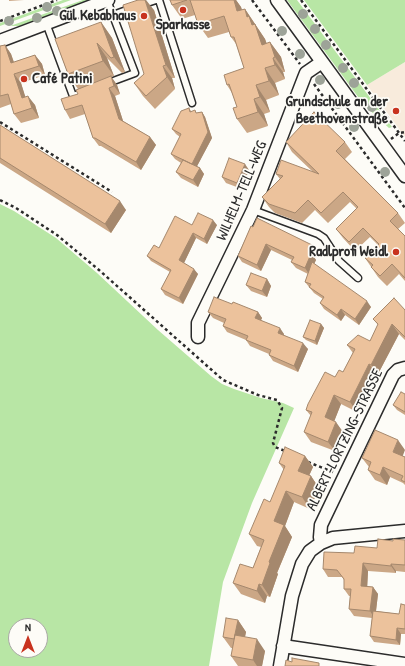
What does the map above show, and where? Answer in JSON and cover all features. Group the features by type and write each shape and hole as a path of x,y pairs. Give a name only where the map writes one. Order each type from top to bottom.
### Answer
{"street":[{"path":"0,41 108,0"},
{"path":"277,0 405,176"},
{"path":"306,73 322,62"},
{"name":"WILHELM-TELL-WEG","path":"198,337 198,323 253,210 306,73"},
{"name":"ALBERT-LORTZING-STRASSE","path":"321,543 321,525 344,477 393,375 398,370 405,368"},
{"path":"280,666 296,580 302,564 310,551 321,543 334,538 405,531"},
{"path":"283,646 405,664"}],"lane":[{"path":"102,85 135,73 108,0"},
{"path":"113,14 156,0"},
{"path":"159,0 192,102"},
{"path":"46,23 73,96 88,90"},
{"path":"253,210 318,234 324,238 339,261 358,278"}],"path":[{"path":"0,21 57,0"},
{"path":"252,0 405,208"},
{"path":"301,0 405,141"},
{"path":"0,122 112,192"},
{"path":"0,200 16,208 57,235 99,270 223,380 258,395 277,400 282,408 273,443 275,447 288,453"},
{"path":"302,459 344,477"}],"shaded area":[{"name":"Grundschule an der Beethovenstraße","path":"405,62 405,137 367,85"}],"green space":[{"path":"63,0 71,0 0,26 0,23"},
{"path":"83,0 90,0 20,26 10,26"},
{"path":"287,0 297,0 392,127 389,128 364,105"},
{"path":"304,0 405,0 405,62 367,85"},
{"path":"0,204 14,211 56,238 97,273 158,330 222,384 261,398 283,403 294,408 252,503 223,582 209,666 0,666"}],"building":[{"path":"138,0 145,0 166,65 163,66 167,77 146,96 134,83 144,74 123,5"},
{"path":"170,0 187,0 172,5"},
{"path":"190,0 234,0 237,11 245,9 247,17 249,16 252,25 255,24 262,45 270,42 275,57 273,58 275,65 265,68 269,81 256,85 260,97 254,99 258,112 237,119 233,108 237,107 229,84 227,85 224,75 244,68 234,37 231,37 224,16 198,24"},
{"path":"101,22 114,57 111,58 97,43 103,61 68,74 55,39"},
{"path":"5,45 11,63 35,55 39,66 14,74 22,98 28,96 32,108 14,114 8,94 0,96 0,46"},
{"path":"111,76 114,86 109,88 119,119 150,137 136,162 93,138 82,105 65,110 61,99 78,94 76,90"},
{"path":"189,108 190,112 195,110 196,113 202,112 208,132 192,164 171,154 181,134 172,129 181,111"},
{"path":"314,112 345,142 336,151 398,213 390,221 405,236 405,278 392,264 380,276 371,267 373,265 365,258 379,244 363,228 349,242 336,229 358,207 343,192 321,213 308,200 295,213 269,204 262,197 283,176 276,174 281,160 319,174 286,142"},
{"path":"0,125 120,201 105,224 0,158"},
{"path":"229,158 245,164 237,183 222,177"},
{"path":"183,160 200,168 193,180 176,172"},
{"path":"198,213 213,220 204,239 193,233 179,260 194,269 179,298 161,289 171,270 147,256 154,245 159,248 175,216 192,225"},
{"path":"257,218 312,245 309,252 311,254 305,268 291,262 294,257 266,244 257,265 238,256 251,226 253,227"},
{"path":"312,262 367,301 355,319 341,309 337,315 320,303 324,297 309,287 311,284 305,282"},
{"path":"251,273 267,279 262,291 246,285"},
{"path":"214,297 232,304 233,302 258,312 255,318 280,328 278,333 303,343 294,366 269,355 271,350 246,340 248,336 223,326 226,319 208,312"},
{"path":"394,298 405,310 405,337 392,324 371,365 369,364 350,402 334,395 325,417 336,422 328,442 304,432 312,412 306,410 308,404 325,372 335,377 339,370 343,372 355,349 347,345 358,335 370,341 378,324 373,319"},
{"path":"310,320 321,324 315,341 303,337"},
{"path":"401,392 405,394 405,412 393,405"},
{"path":"375,430 398,440 393,452 405,457 405,482 401,480 403,476 383,467 380,475 368,470 371,462 362,458"},
{"path":"285,447 305,456 298,471 311,476 302,497 286,491 274,521 284,525 269,562 270,563 262,585 259,584 257,591 233,583 240,564 253,568 264,540 249,534 264,499 270,502 285,466 279,463"},
{"path":"378,539 393,541 393,539 405,540 405,565 391,564 391,566 363,563 361,586 373,587 370,611 349,609 351,589 344,589 344,579 337,570 323,569 324,552 354,553 355,546 377,548"},
{"path":"401,604 405,605 405,629 397,628 396,640 370,636 373,611 399,614"},
{"path":"226,618 238,620 234,639 223,637"},
{"path":"235,635 257,639 253,660 231,656"},
{"path":"292,658 319,663 319,666 285,666 286,660 292,662"}],"place":[{"name":"Sparkasse","path":"183,10"},
{"name":"Gül Kebabhaus","path":"144,16"},
{"name":"Café Patini","path":"24,79"},
{"name":"Grundschule an der Beethovenstraße","path":"396,111"},
{"name":"Radlprofi Weidl","path":"396,252"}]}
